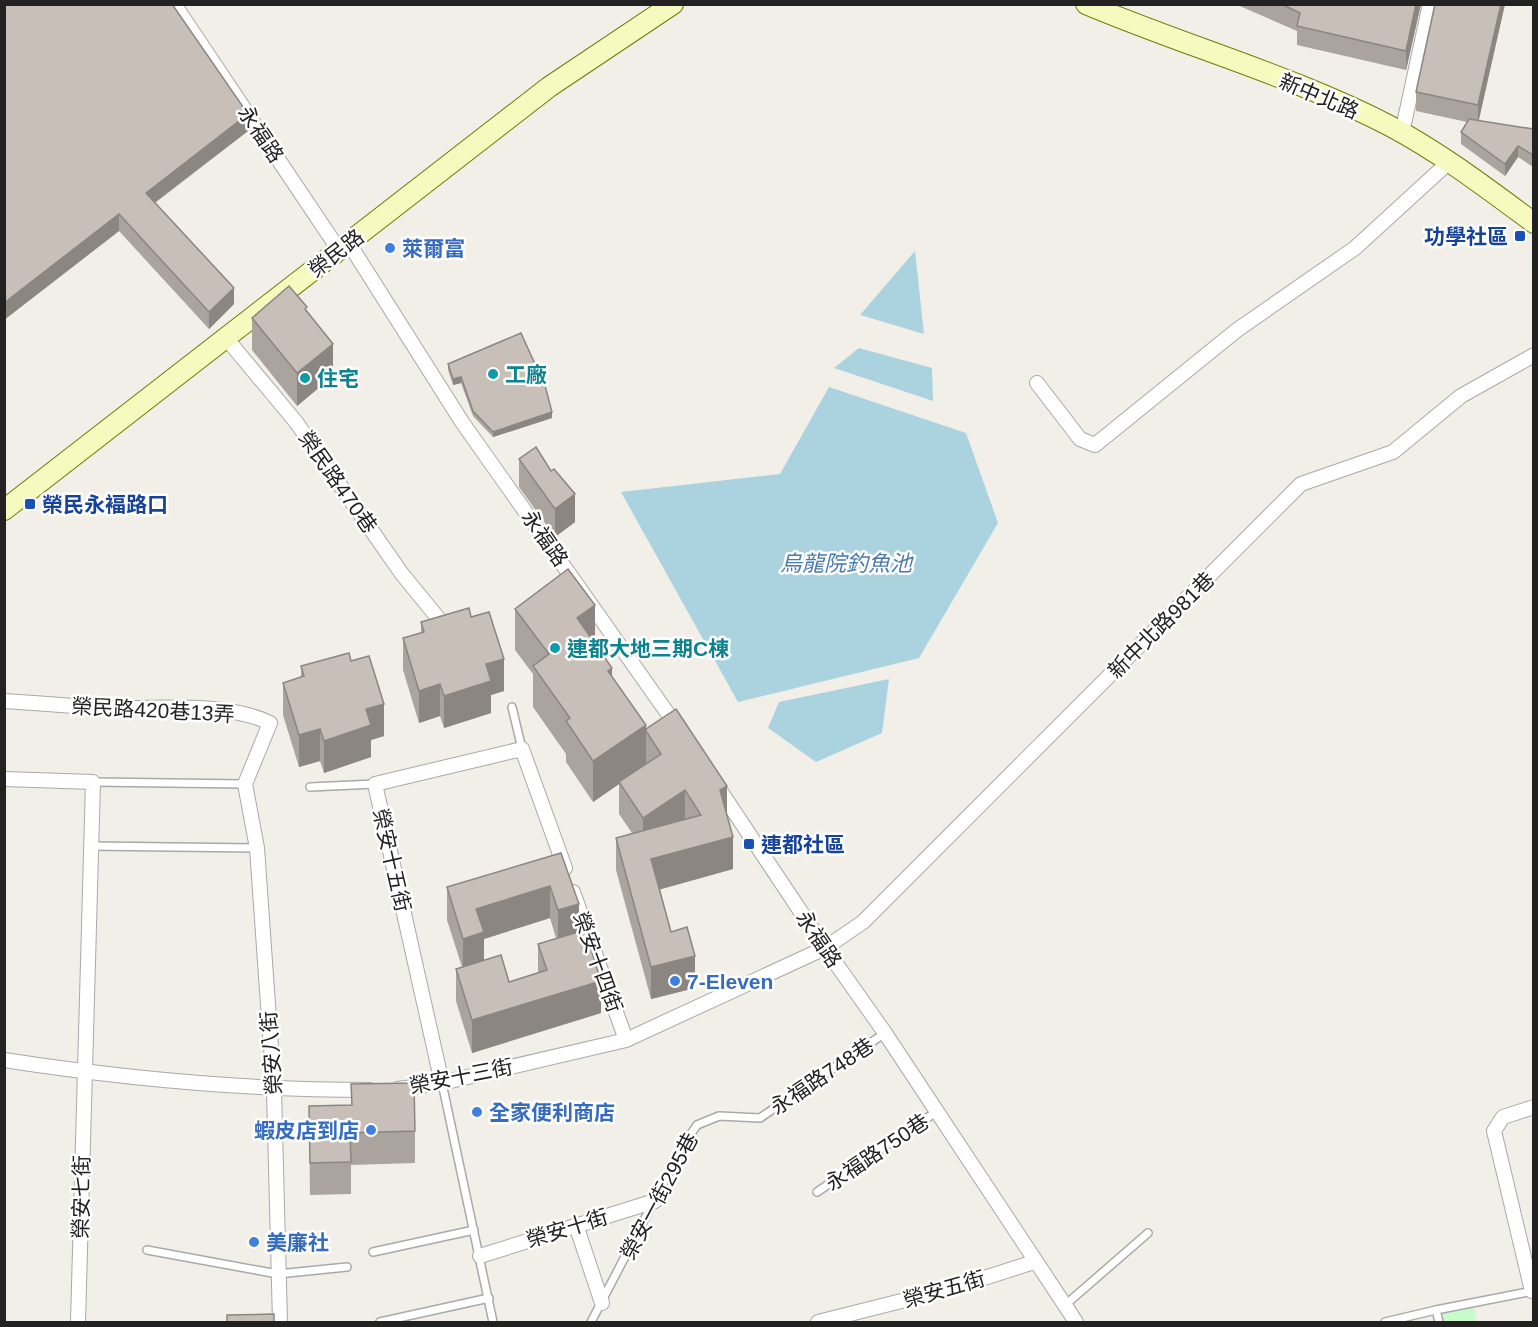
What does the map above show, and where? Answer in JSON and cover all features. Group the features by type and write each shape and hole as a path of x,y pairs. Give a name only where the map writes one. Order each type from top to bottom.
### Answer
{"street":[{"name":"永福路","path":"174,4 339,250 350,244 462,422 688,742"},
{"name":"榮民路","path":"4,510 549,87 673,4"},
{"name":"新中北路","path":"1086,4 1281,79 1402,134 1449,162 1533,223"},
{"path":"1402,134 1430,4"},
{"path":"1037,383 1080,439 1095,445 1237,330 1355,248 1449,162"},
{"name":"榮民路470巷","path":"226,338 296,422 402,574 447,628"},
{"name":"新中北路981巷","path":"825,948 863,922 1301,484 1393,452 1461,396 1533,355"},
{"name":"榮民路420巷13弄","path":"4,701 106,708 217,710 256,717 270,723 245,784"},
{"name":"榮安十五街","path":"442,1083 375,784 522,749"},
{"name":"榮安十四街","path":"522,749 626,1040"},
{"name":"永福路","path":"712,778 825,948 885,1033 1076,1323"},
{"path":"4,779 93,782"},
{"name":"榮安七街","path":"78,1323 89,846 93,782"},
{"name":"榮安八街","path":"245,784 257,848 274,1090 280,1323"},
{"name":"榮安十三街","path":"4,1060 84,1072 274,1090 391,1090 442,1083 626,1040 825,948"},
{"path":"1533,1107 1503,1117 1494,1131 1533,1291"},
{"name":"榮安十街","path":"480,1256 656,1201"},
{"path":"576,1225 602,1303"},
{"name":"榮安五街","path":"818,1323 953,1288 1034,1262"}],"lane":[{"path":"512,707 522,749"},
{"path":"93,782 245,784"},
{"path":"310,787 375,784"},
{"path":"89,846 257,848"},
{"name":"永福路748巷","path":"760,1118 885,1033"},
{"path":"442,1083 493,1323"},
{"name":"永福路750巷","path":"817,1192 936,1112"},
{"name":"榮安一街295巷","path":"591,1323 682,1147 697,1125 719,1116 760,1118"},
{"path":"373,1252 474,1230"},
{"path":"1064,1306 1148,1233"},
{"path":"147,1250 278,1274 347,1267"},
{"path":"1385,1323 1436,1310 1533,1291"},
{"path":"380,1323 489,1298"},
{"path":"1436,1310 1439,1323"}],"green space":[{"path":"1473,1306 1477,1322 1435,1322 1433,1314"}],"water":[{"path":"915,251 924,334 860,315"},
{"path":"859,348 932,368 933,401 834,368"},
{"name":"烏龍院釣魚池","path":"829,387 966,433 998,523 919,658 738,702 621,492 780,474"},
{"path":"889,679 882,733 816,762 768,728 779,702"}],"building":[{"path":"4,4 172,4 248,114 146,193 234,288 209,312 119,214 4,303"},
{"path":"1281,4 1416,4 1406,51 1297,26 1300,13"},
{"path":"1435,4 1501,4 1478,105 1416,92"},
{"path":"1469,119 1533,129 1533,155 1518,146 1505,164 1461,132"},
{"path":"289,286 333,344 297,373 252,318"},
{"path":"521,333 540,375 542,374 552,412 493,432 473,411 461,377 453,379 448,364"},
{"path":"536,447 551,471 554,469 575,494 555,509 519,459"},
{"path":"568,569 595,605 577,618 612,668 608,671 646,725 593,761 566,721 570,718 533,666 549,654 515,609"},
{"path":"469,608 471,617 489,612 504,659 486,664 491,681 444,696 440,684 419,691 403,638 424,632 421,622"},
{"path":"349,653 351,661 369,656 384,704 366,709 371,725 324,741 320,729 299,735 283,683 304,676 301,666"},
{"path":"676,709 727,786 720,790 733,837 651,859 671,932 687,927 695,956 651,967 616,838 701,815 685,790 643,818 619,782 661,754 646,729"},
{"path":"561,853 579,904 558,910 550,886 476,909 484,932 463,939 447,887"},
{"path":"585,930 601,981 472,1020 456,969 501,955 509,982 547,970 538,944"},
{"path":"414,1083 415,1131 350,1133 351,1162 310,1163 309,1106 352,1105 351,1084"},
{"path":"274,1314 274,1323 227,1323 227,1315"}],"place":[{"name":"功學社區","path":"1520,236"},
{"name":"萊爾富","path":"390,248"},
{"name":"工廠","path":"493,374"},
{"name":"住宅","path":"305,378"},
{"name":"榮民永褔路口","path":"30,504"},
{"name":"連都大地三期C棟","path":"555,648"},
{"name":"連都社區","path":"749,844"},
{"name":"7-Eleven","path":"675,981"},
{"name":"全家便利商店","path":"477,1112"},
{"name":"蝦皮店到店","path":"371,1130"},
{"name":"美廉社","path":"254,1242"}]}
